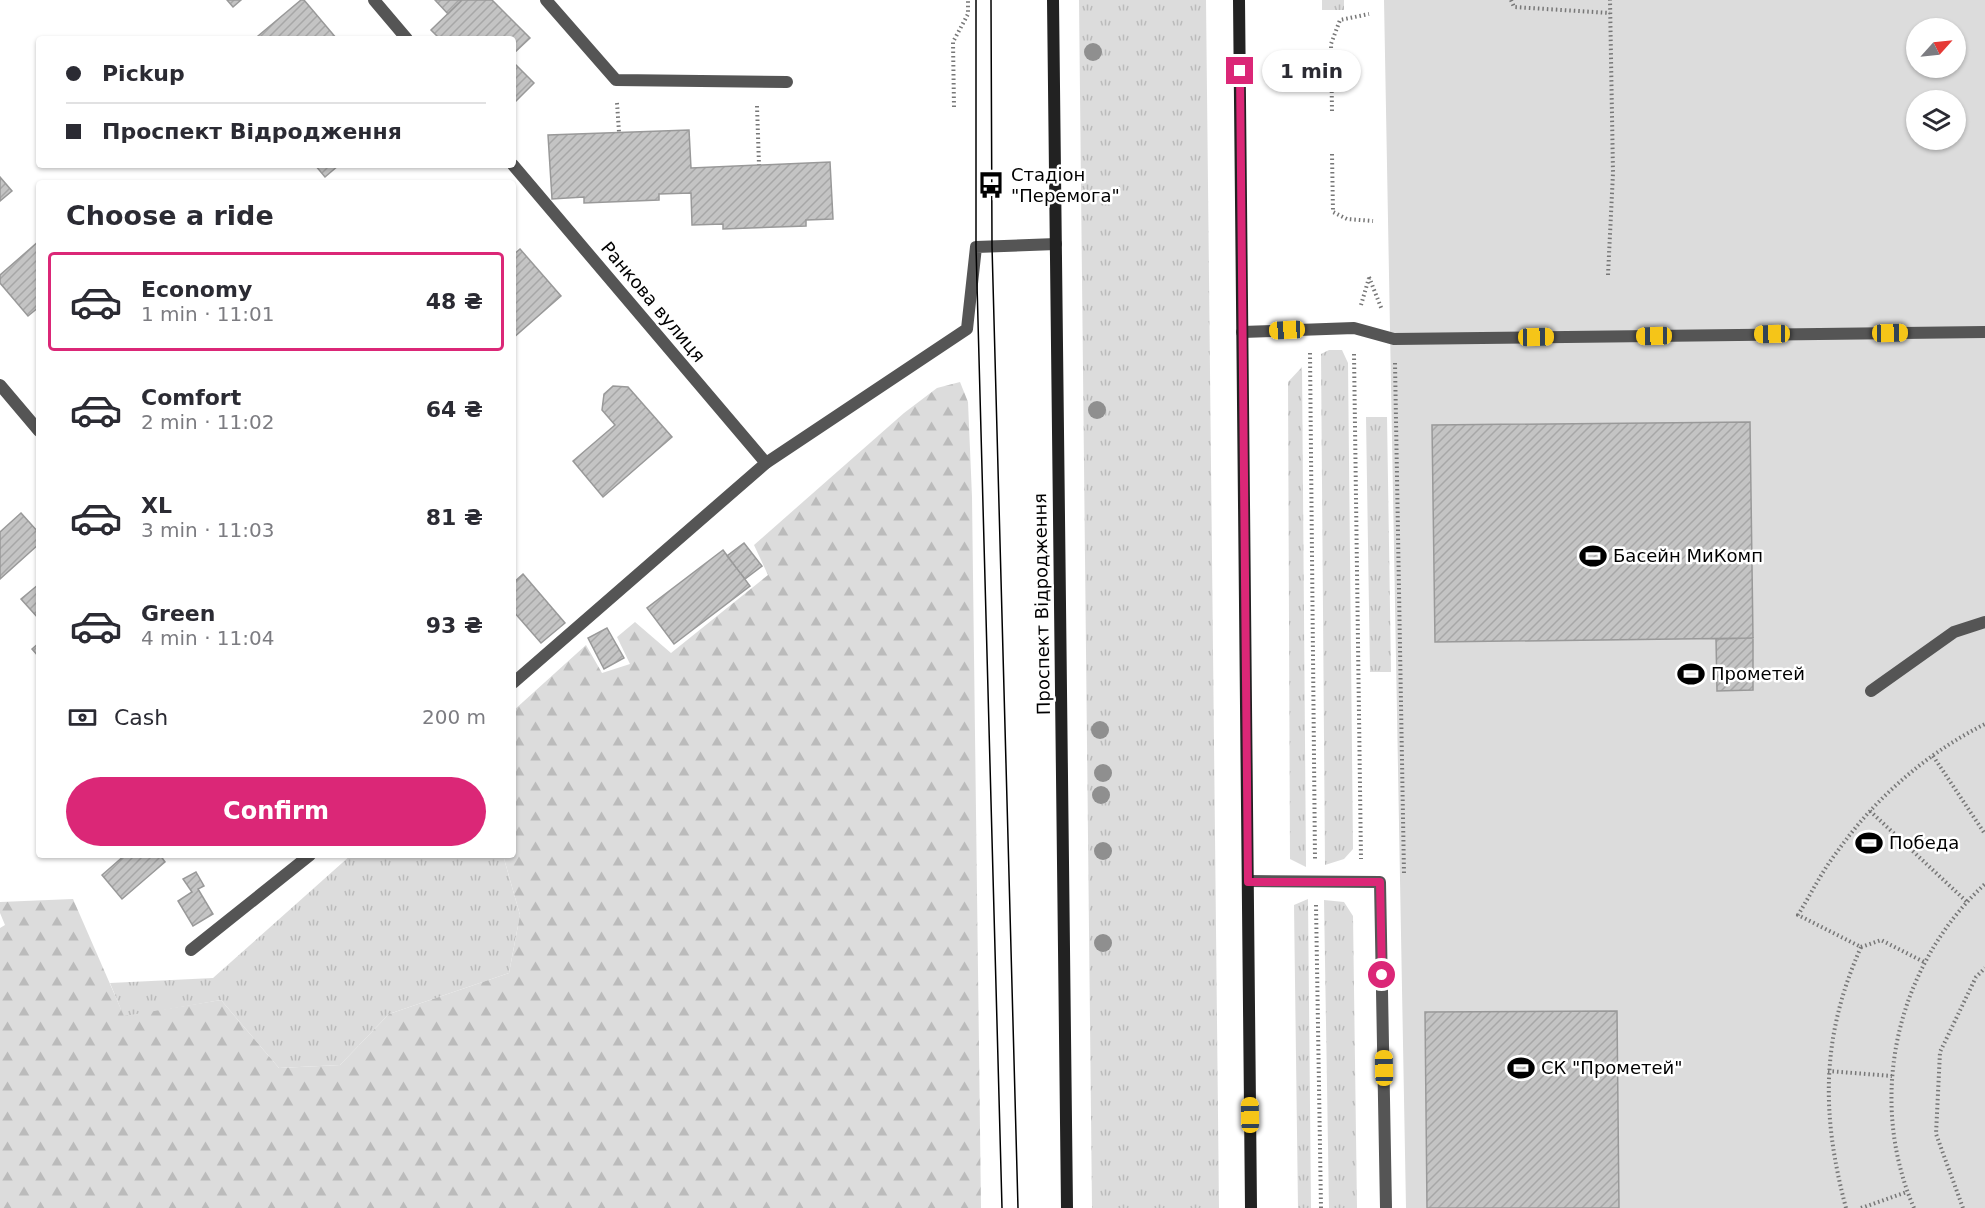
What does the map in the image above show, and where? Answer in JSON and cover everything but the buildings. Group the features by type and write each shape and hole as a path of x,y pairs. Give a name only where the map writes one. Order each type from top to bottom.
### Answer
{"main road":[{"name":"Проспект Відродження","path":"1053,0 1067,1208"},
{"path":"1239,0 1251,1208"}],"street":[{"path":"374,0 404,36"},
{"path":"546,0 616,80 788,82"},
{"name":"Ранкова вулиця","path":"516,168 766,464"},
{"path":"516,680 766,464 967,329 976,247 1056,244"},
{"path":"1242,332 1354,328 1395,339 1985,332"},
{"path":"0,386 36,427"},
{"path":"1870,691 1954,632 1985,622"},
{"path":"191,950 306,858"},
{"path":"1248,882 1380,882 1386,1208"}],"path":[{"path":"954,107 953,42 968,14 968,0"},
{"path":"1511,0 1514,7 1610,13"},
{"path":"1608,274 1613,173 1610,0"},
{"path":"1332,111 1331,44 1340,20 1369,14"},
{"path":"756,82 759,165"},
{"path":"1332,154 1333,212 1347,219 1373,221"},
{"path":"1361,882 1354,328 1369,277 1395,339 1404,882"},
{"path":"1310,328 1315,882 1321,1208"},
{"path":"1924,962 1881,940 1861,947 1798,915 1836,852 1870,811 1915,769 1962,735 1985,723"},
{"path":"1933,756 1985,834"},
{"path":"1870,811 1966,902"},
{"path":"1914,1208 1907,1192 1897,1153 1893,1124 1892,1076 1897,1036 1905,1008 1924,962 1944,929 1966,902 1985,884"},
{"path":"1846,1208 1835,1166 1830,1131 1828,1071 1835,1023 1848,977 1861,947"},
{"path":"1963,1208 1936,1134 1940,1052 1976,977 1985,968"},
{"path":"1828,1071 1892,1076"},
{"path":"1861,1208 1907,1192"}],"green space":[{"path":"1079,0 1206,0 1219,1208 1092,1208"},
{"path":"1322,0 1344,0 1344,10 1322,10"},
{"name":"Прометей","path":"1384,0 1985,0 1985,1208 1406,1208"},
{"path":"1329,350 1342,350 1348,363 1353,849 1344,859 1325,865 1321,354"},
{"path":"1302,367 1306,867 1290,859 1288,382"},
{"path":"960,382 968,402 972,497 981,1208 0,1208 0,928 5,925 0,913 0,902 73,899 124,1016 221,1000 279,1068 340,1065 389,1014 509,973 520,915 504,858 516,858 516,708 586,645 602,673 630,664 617,637 635,622 671,653 768,575 754,545 904,413 937,388"},
{"path":"1366,417 1387,417 1391,672 1370,672"},
{"path":"348,858 504,858 520,915 509,973 389,1014 340,1065 279,1068 221,1000 124,1017 110,983 213,978"},
{"path":"1308,899 1311,1208 1298,1208 1294,905"},
{"path":"1324,900 1344,902 1353,916 1357,1208 1329,1208"}],"tram line":[{"path":"976,0 976,247 1002,1208"},
{"path":"991,0 992,246 1018,1208"}],"place":[{"name":"Стадіон \"Перемога\"","path":"991,185"},
{"name":"Басейн МиКомп","path":"1593,556"},
{"name":"Прометей","path":"1691,674"},
{"name":"Победа","path":"1869,843"},
{"name":"СК \"Прометей\"","path":"1521,1068"}],"route":[{"path":"1240,71 1248,882 1380,882 1382,975"}]}
